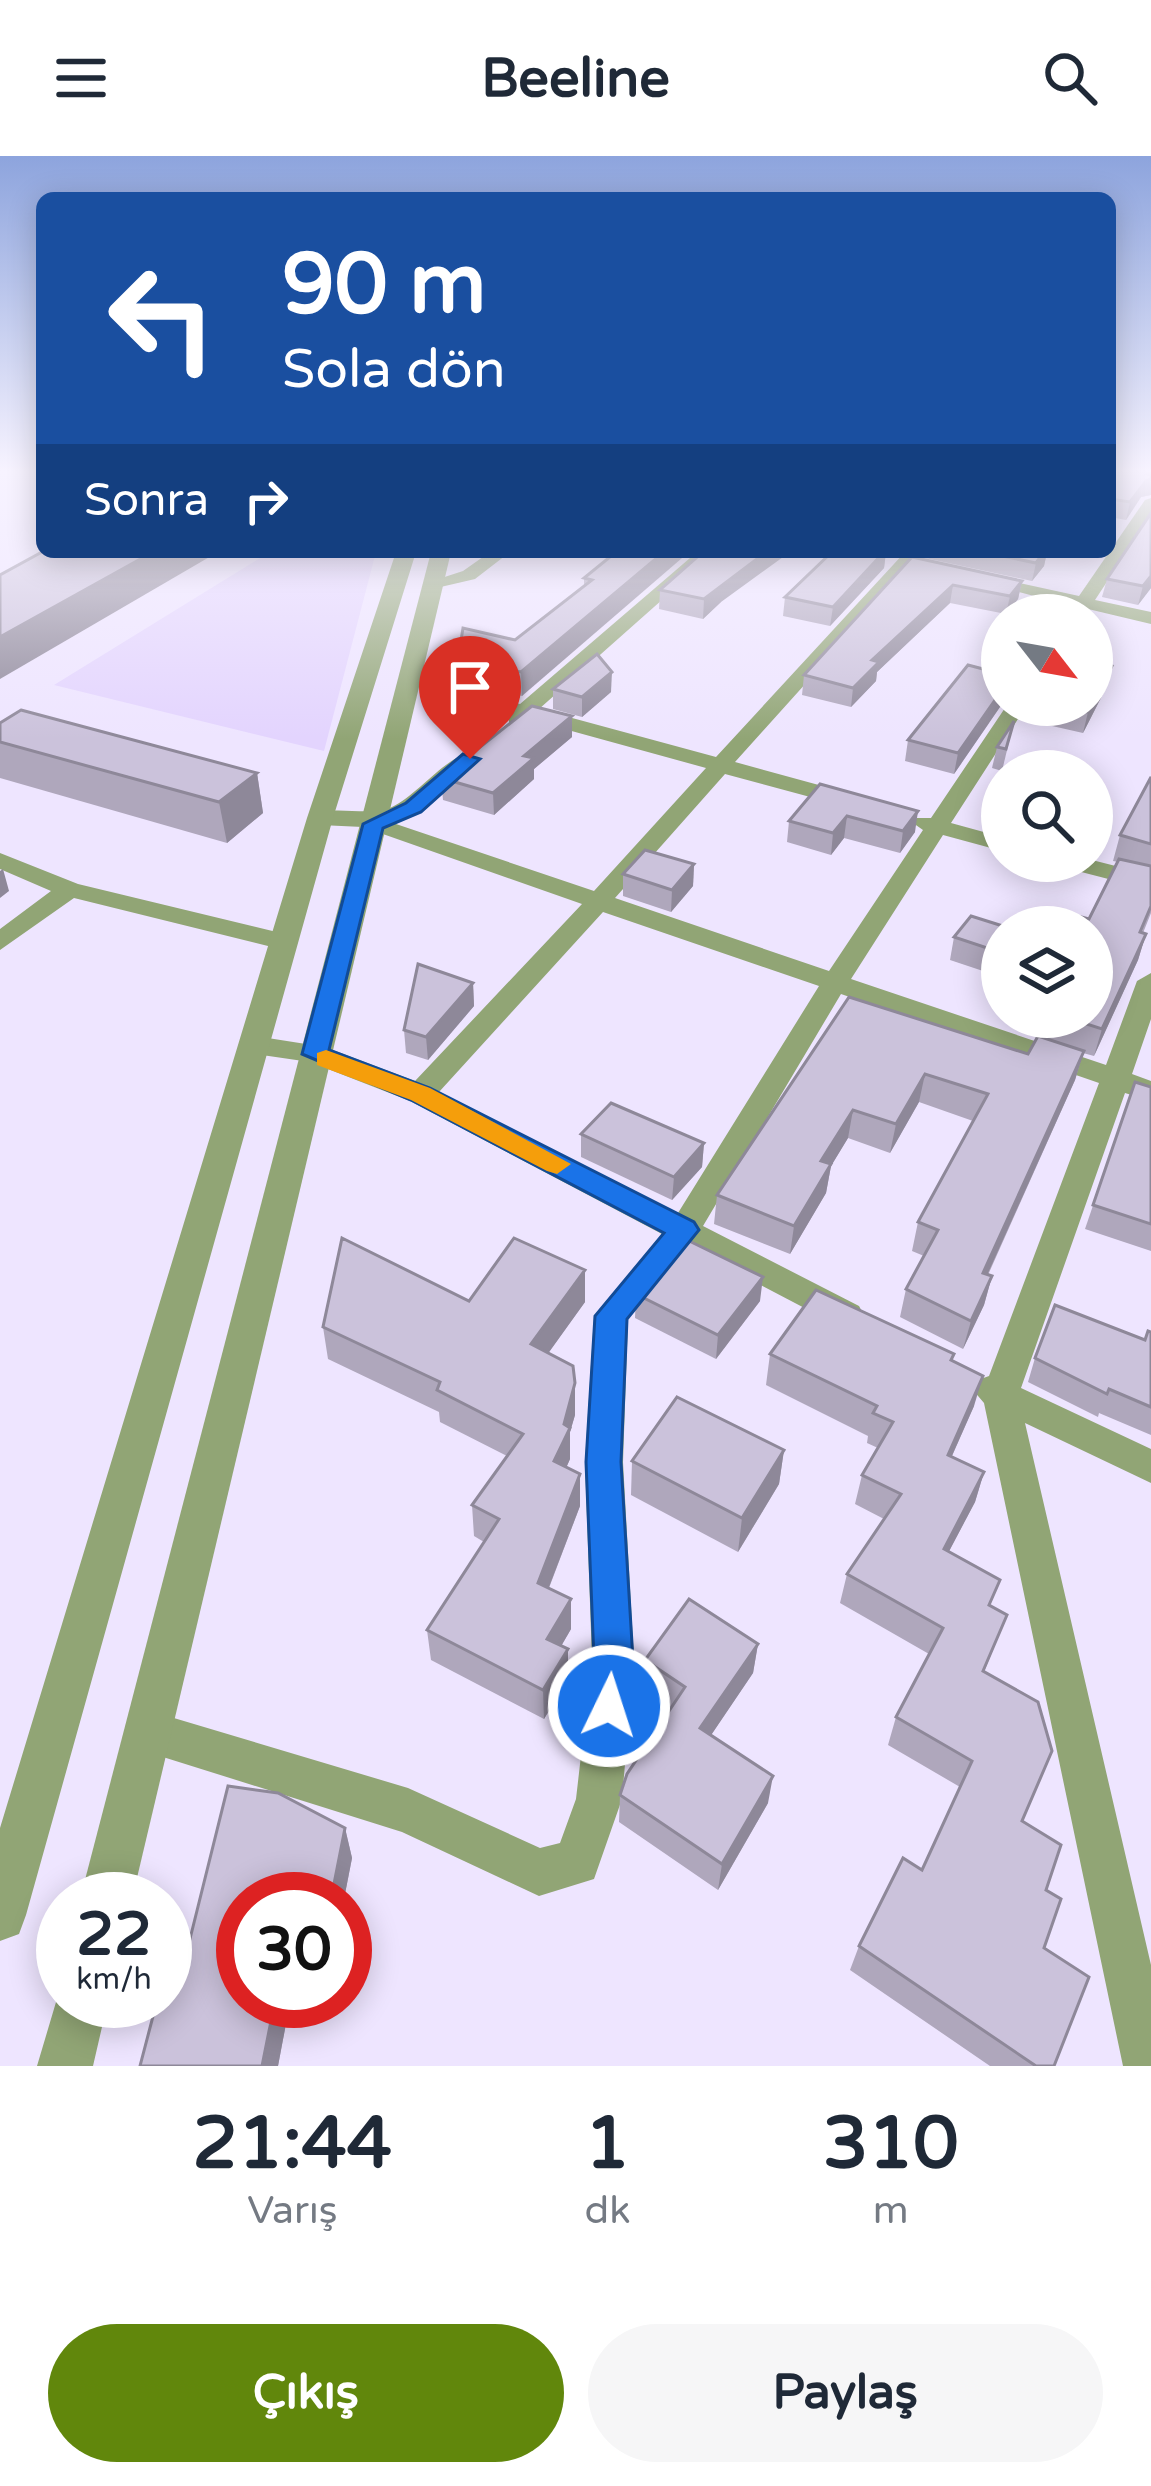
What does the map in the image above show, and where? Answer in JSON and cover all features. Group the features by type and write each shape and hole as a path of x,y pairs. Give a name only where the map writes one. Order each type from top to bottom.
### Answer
{"street":[{"path":"0,1915 320,818 403,560"},
{"path":"113,1872 436,568 469,575 490,560"},
{"path":"374,824 413,808 697,560"},
{"path":"420,1094 599,905 719,762 909,560"},
{"path":"1090,594 1116,560"},
{"path":"972,578 1027,594"},
{"path":"1113,613 1151,618"},
{"path":"411,681 527,709 981,838"},
{"path":"147,1731 408,1810 539,1872 577,1862 599,1799 614,1660 604,1462 611,1316 684,1230 834,984 1004,726"},
{"path":"320,818 374,824 1133,1085"},
{"path":"0,860 70,889 284,942"},
{"path":"1113,873 1151,883"},
{"path":"0,942 70,889"},
{"path":"1149,2066 1000,1395 1133,1085 1151,981"},
{"path":"255,1045 315,1054 420,1094 873,1329"},
{"path":"958,1372 1151,1467"},
{"path":"64,2066 74,2028"}],"shaded area":[{"path":"257,560 374,560 324,751 54,685"}],"building":[{"path":"27,560 138,560 0,637 0,575"},
{"path":"606,560 654,560 521,672 458,659 463,628 515,640 592,580 584,578"},
{"path":"694,560 755,560 704,599 660,590"},
{"path":"824,560 876,560 833,607 785,597"},
{"path":"909,560 1022,581 1012,594 953,585 872,660 879,662 853,688 804,675"},
{"path":"1120,560 1151,560 1151,576 1143,586 1107,579"},
{"path":"597,654 612,672 582,697 553,689"},
{"path":"968,665 981,668 981,720 958,753 908,740"},
{"path":"532,706 572,716 524,756 534,758 493,793 441,778"},
{"path":"21,710 257,773 219,802 0,742 0,723"},
{"path":"1011,726 1013,726 1006,749 997,747"},
{"path":"1151,777 1151,844 1120,835"},
{"path":"820,784 918,811 903,831 847,816 833,833 789,821"},
{"path":"645,850 694,864 672,890 623,874"},
{"path":"1119,859 1151,866 1151,906 1140,932 1146,934 1113,1005 1113,906 1096,906 1108,882 1113,882"},
{"path":"971,916 981,919 981,946 954,937"},
{"path":"418,964 473,983 426,1037 404,1030"},
{"path":"849,997 1028,1054 1037,1038 1084,1051 983,1273 992,1276 971,1321 906,1289 938,1230 918,1222 988,1094 925,1074 896,1124 853,1110 821,1161 831,1164 794,1226 717,1195"},
{"path":"1135,1082 1151,1087 1151,1224 1093,1205"},
{"path":"611,1103 704,1143 674,1177 581,1134"},
{"path":"342,1238 469,1301 514,1238 585,1270 531,1344 573,1366 575,1383 564,1424 570,1428 554,1461 580,1474 538,1583 571,1599 547,1639 568,1649 543,1690 427,1630 499,1519 472,1505 523,1434 437,1390 440,1382 323,1327"},
{"path":"683,1238 763,1277 718,1335 636,1294"},
{"path":"816,1290 954,1354 951,1360 983,1376 948,1455 984,1472 944,1549 1000,1580 989,1605 1007,1615 983,1671 1038,1702 1052,1751 1022,1821 1061,1845 1046,1890 1061,1899 1044,1948 1089,1977 1054,2066 1036,2066 859,1946 903,1858 922,1870 972,1761 896,1717 943,1628 847,1574 901,1494 862,1475 893,1422 873,1413 877,1406 770,1354"},
{"path":"1055,1305 1145,1340 1151,1332 1151,1407 1109,1389 1107,1394 1035,1358"},
{"path":"677,1397 784,1450 742,1518 632,1461"},
{"path":"689,1599 758,1644 700,1728 773,1776 722,1864 620,1795 627,1774 685,1687 645,1660"},
{"path":"228,1786 278,1793 345,1828 336,1872 216,1872 216,2028 270,2028 262,2066 140,2066 150,2028 192,2028 192,1931"}],"slow traffic":[{"path":"326,1059 420,1094 557,1164"}],"route":[{"path":"470,759 413,808 374,824 315,1054 420,1094 684,1230 611,1316 604,1462 614,1660 609,1706"}]}
